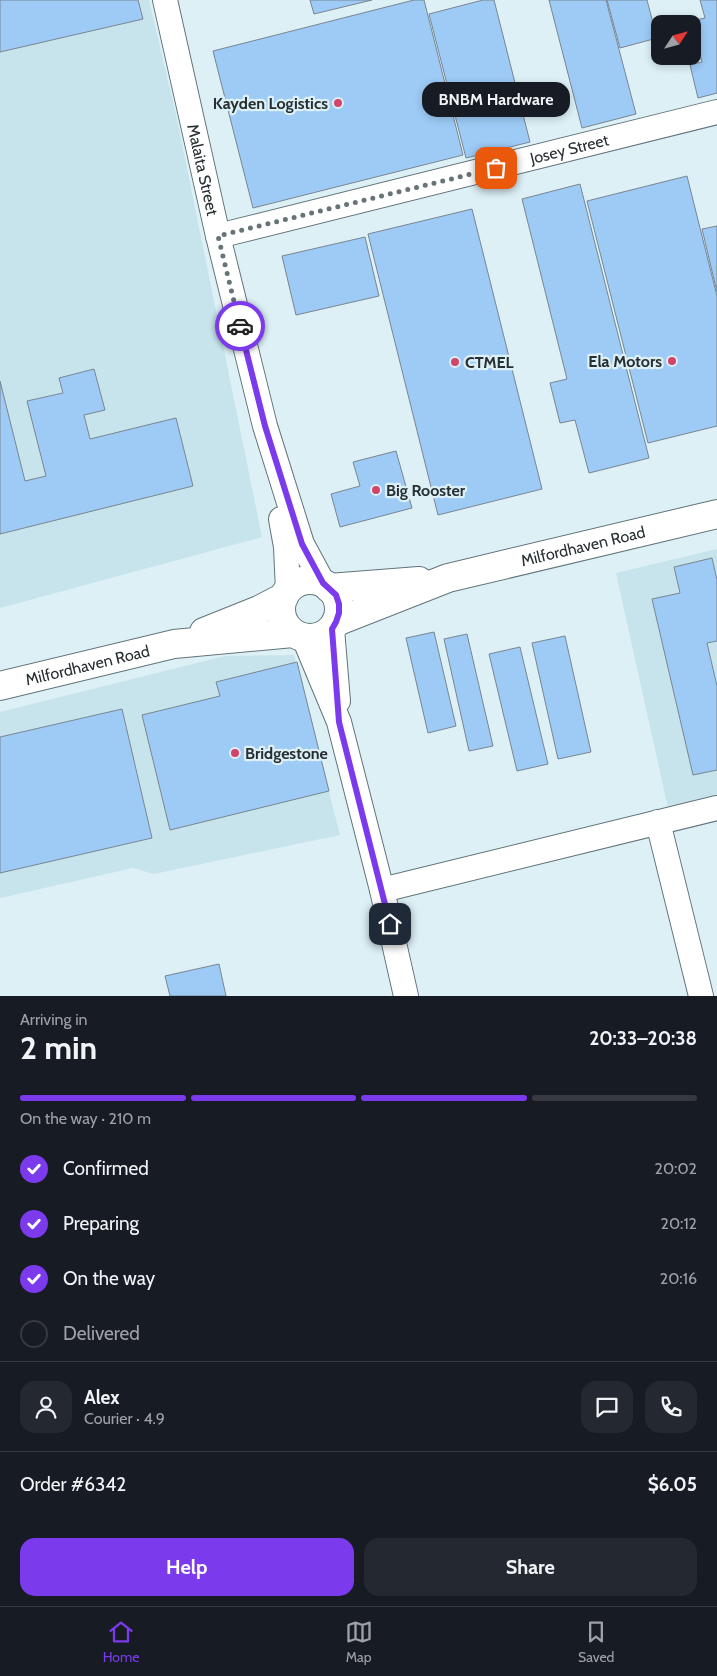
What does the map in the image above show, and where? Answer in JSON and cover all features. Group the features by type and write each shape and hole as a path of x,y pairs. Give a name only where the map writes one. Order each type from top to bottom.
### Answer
{"main road":[{"name":"Milfordhaven Road","path":"334,626 448,578 717,514"},
{"name":"Milfordhaven Road","path":"326,586 448,578"},
{"path":"316,581 326,586 336,595 339,604 339,613 334,626 324,635 315,638 299,635 288,627 282,612 286,594 301,582 316,581"},
{"name":"Milfordhaven Road","path":"0,686 174,644 259,610 286,594"},
{"name":"Milfordhaven Road","path":"174,644 299,635"}],"street":[{"name":"Malaita Street","path":"165,0 218,236 265,426 302,544 326,586"},
{"name":"Josey Street","path":"218,236 717,112"},
{"name":"Malaita Street","path":"265,426 286,547 286,594"},
{"path":"334,626 339,722"},
{"path":"299,635 339,722 382,890 401,995"},
{"path":"382,890 717,808"},
{"path":"658,822 701,996"}],"shaded area":[{"path":"0,0 149,0 177,119 262,537 0,608"},
{"path":"717,549 717,796 668,808 616,573"},
{"path":"294,655 340,835 154,874 133,868 0,898 0,712 225,656"}],"building":[{"path":"0,0 138,0 143,19 0,52"},
{"path":"310,0 372,0 314,14"},
{"name":"Kayden Logistics","path":"414,0 424,0 463,155 253,208 213,51"},
{"path":"483,0 494,0 530,142 466,158 429,14"},
{"path":"549,0 606,0 636,114 582,128"},
{"path":"607,0 647,0 651,15 651,40 620,48"},
{"path":"700,0 717,0 717,93 698,98 690,65 701,65 702,62 701,19 705,18"},
{"name":"Ela Motors","path":"687,176 717,296 717,426 648,443 587,201"},
{"path":"580,184 649,458 589,473 575,420 560,423 550,383 567,379 522,199"},
{"name":"CTMEL","path":"472,209 542,489 438,515 368,234"},
{"path":"717,226 717,292 702,229"},
{"path":"365,237 379,296 296,315 282,256"},
{"path":"94,369 105,410 84,415 90,439 176,418 193,486 0,534 0,381 25,481 46,476 27,401 63,393 59,378"},
{"name":"Big Rooster","path":"396,451 412,508 340,527 331,494 360,486 353,462"},
{"path":"712,558 717,580 717,641 707,643 717,686 717,770 693,775 652,599 680,593 674,567"},
{"path":"434,632 456,726 428,733 406,638"},
{"path":"467,634 493,746 469,751 444,639"},
{"path":"565,636 591,752 558,759 532,643"},
{"path":"520,647 548,764 517,771 489,654"},
{"name":"Bridgestone","path":"297,662 329,791 170,830 142,715 220,696 216,682"},
{"path":"122,709 152,838 0,873 0,737"},
{"path":"219,964 226,996 170,996 165,976"}],"way so far":[{"path":"240,326 218,236 496,168"}],"place":[{"name":"Kayden Logistics","path":"338,103"},
{"name":"BNBM Hardware","path":"496,168"},
{"name":"Ela Motors","path":"672,361"},
{"name":"CTMEL","path":"455,362"},
{"name":"Big Rooster","path":"376,490"},
{"name":"Bridgestone","path":"235,753"}],"route":[{"path":"240,326 265,426 302,544 323,583 336,595 339,604 339,613 332,629 339,722 390,924"}]}
